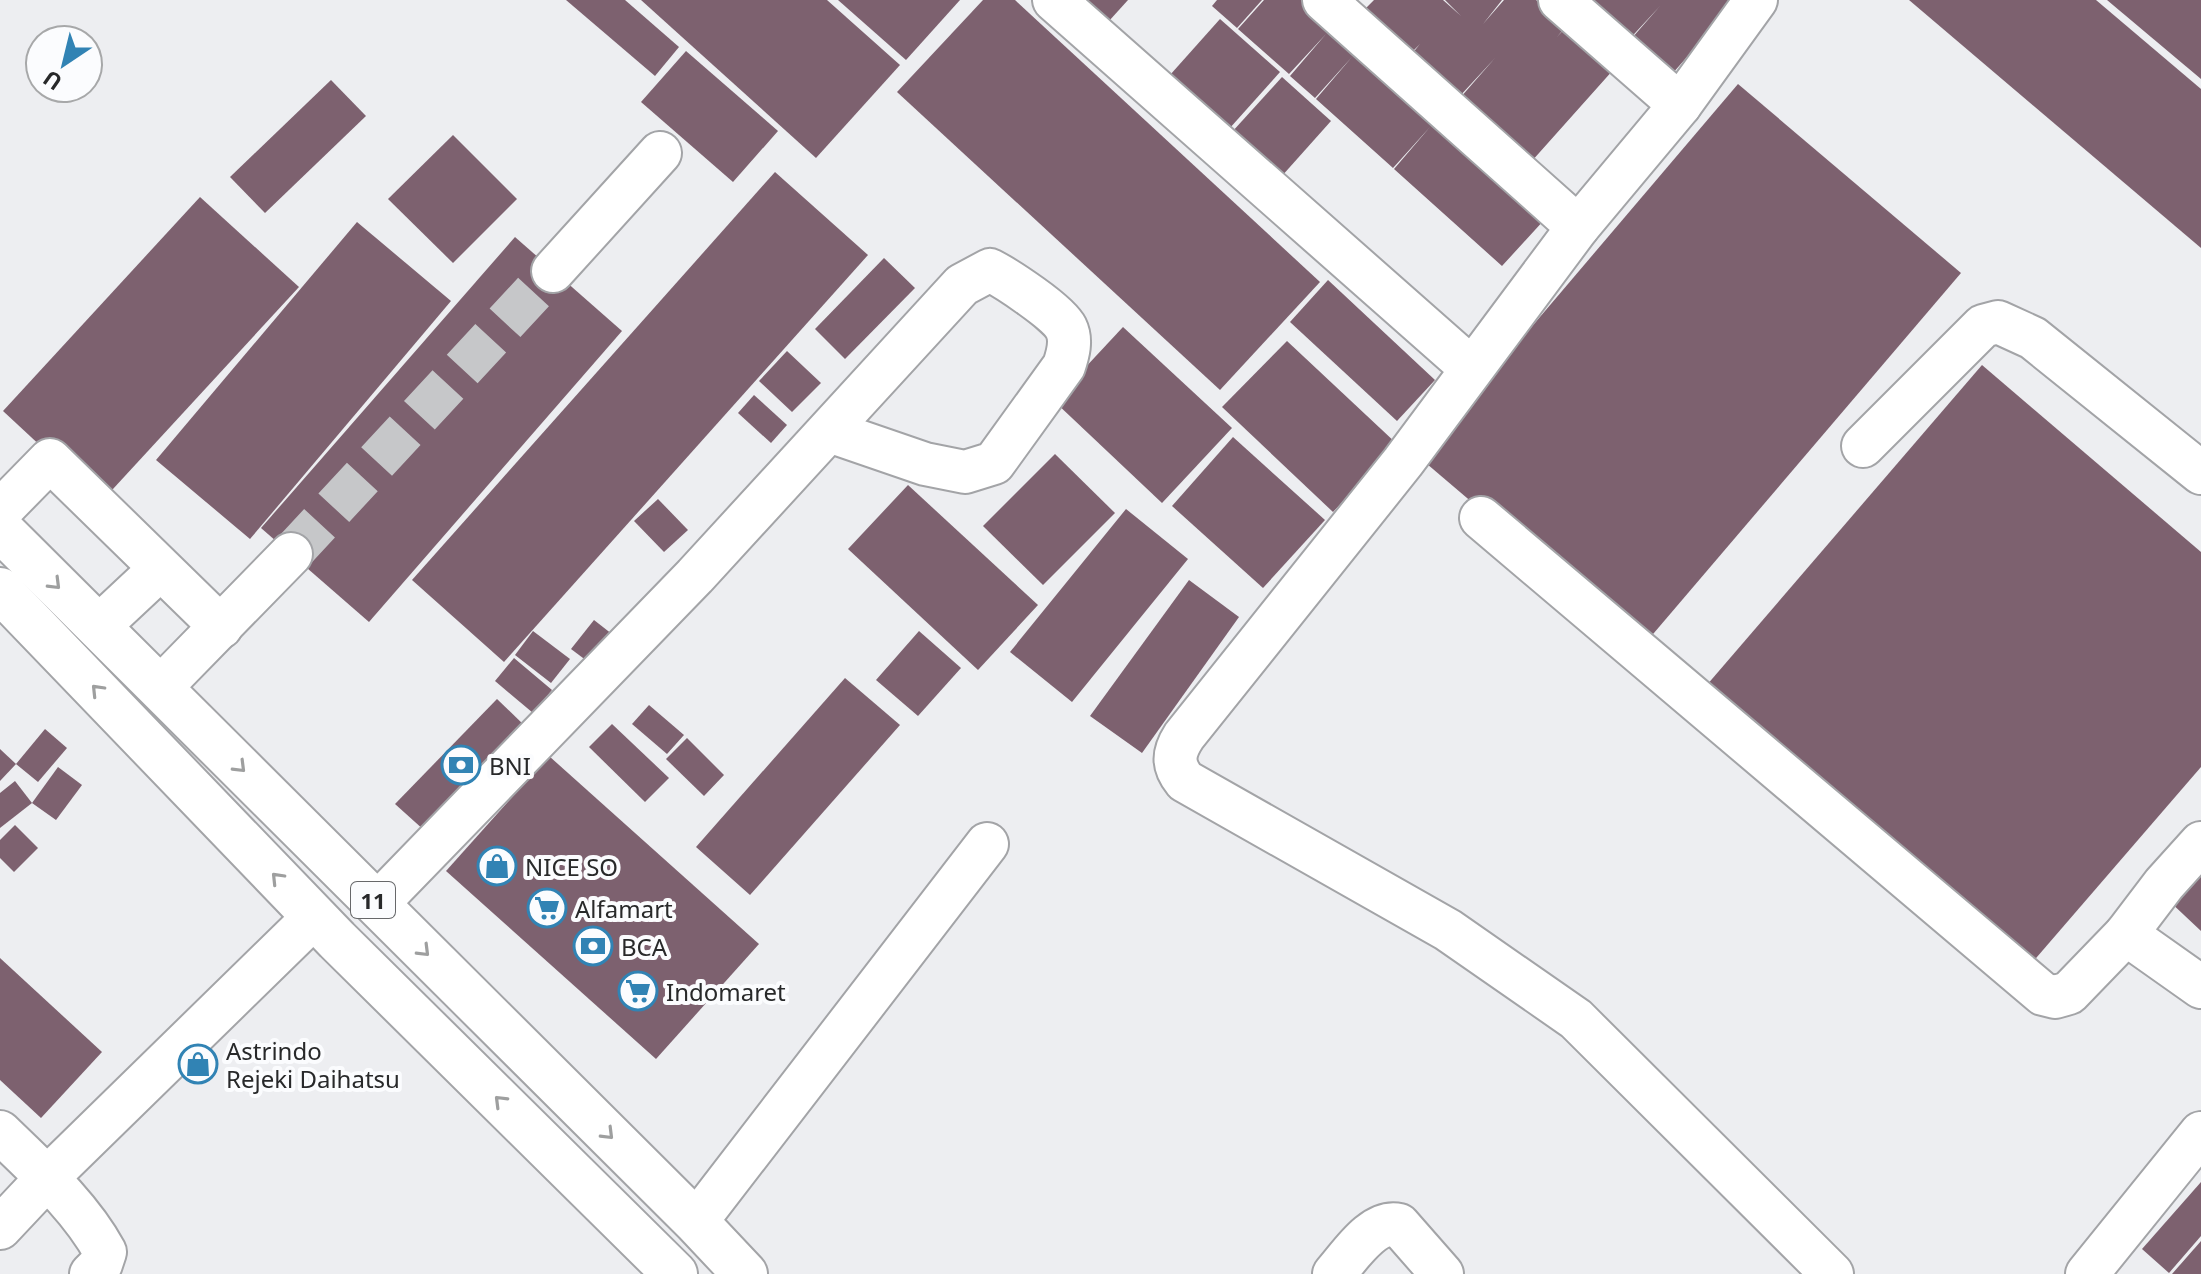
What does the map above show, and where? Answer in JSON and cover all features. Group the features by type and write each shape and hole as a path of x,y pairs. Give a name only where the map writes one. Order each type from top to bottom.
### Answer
{"highway":[{"name":"11","path":"0,529 745,1274"},
{"name":"11","path":"0,590 326,928 675,1274"},
{"path":"326,928 377,904"}],"street":[{"path":"1054,0 1471,368"},
{"path":"1324,0 1578,227"},
{"path":"1560,0 1680,105"},
{"path":"1756,0 1680,105 1578,227 1403,462 1184,736 1174,760 1177,771 1185,781 1448,930 1576,1019 1832,1274"},
{"path":"553,271 660,153"},
{"path":"377,904 684,587 962,285 990,270 1022,288 1066,327 1069,347 1064,366 994,463 965,472 925,464 829,431"},
{"path":"1863,446 1983,326 1998,322 2033,338 2201,473"},
{"path":"0,511 50,460 221,627"},
{"path":"1481,518 2043,994 2055,997 2069,993 2126,934 2164,884 2201,843"},
{"path":"160,688 291,554"},
{"path":"98,627 160,569"},
{"path":"696,1222 987,844"},
{"path":"0,1228 47,1178 326,928"},
{"path":"2126,934 2201,987"},
{"path":"0,1132 47,1178 99,1240 105,1252 101,1264 91,1274"},
{"path":"2087,1274 2201,1133"},
{"path":"1334,1274 1379,1227 1390,1223 1399,1225 1430,1260"}],"building":[{"path":"566,0 625,0 679,47 655,76"},
{"path":"641,0 827,0 900,65 816,158"},
{"path":"838,0 960,0 906,60"},
{"path":"983,0 1015,0 1320,282 1220,390 897,92"},
{"path":"1064,0 1128,0 1099,32"},
{"path":"1217,0 1262,0 1237,28 1212,6"},
{"path":"1264,0 1301,0 1545,219 1502,266 1394,169 1430,127 1393,168 1316,99 1352,57 1315,98 1290,76 1326,34 1289,74 1238,29"},
{"path":"1374,0 1443,0 1461,16 1445,0 1502,0 1483,24 1504,0 1536,0 1566,26 1557,37 1566,27 1614,69 1531,162 1460,98 1495,58 1459,97 1411,55 1420,44 1411,53 1363,11"},
{"path":"1574,0 1737,0 1665,82 1625,46 1660,6 1624,45"},
{"path":"1909,0 2096,0 2201,89 2201,248"},
{"path":"2107,0 2201,0 2201,79"},
{"path":"1220,19 1280,72 1229,129 1170,75"},
{"path":"686,51 778,131 733,182 641,102"},
{"path":"1282,77 1331,121 1281,177 1232,132"},
{"path":"331,80 366,116 265,213 230,177"},
{"path":"1738,84 1961,273 1642,647 1420,458"},
{"path":"453,135 517,199 453,263 388,199"},
{"path":"775,172 868,255 504,662 412,580"},
{"path":"200,197 299,287 101,502 3,411"},
{"path":"357,222 451,301 250,539 156,460"},
{"path":"515,237 622,331 369,622 261,528"},
{"path":"884,258 915,288 845,359 815,329"},
{"path":"1328,280 1435,380 1397,421 1290,322"},
{"path":"1123,327 1232,428 1162,503 1054,401"},
{"path":"1287,341 1397,444 1333,512 1222,407"},
{"path":"787,351 821,383 792,412 759,381"},
{"path":"1982,365 2201,552 2201,767 2031,964 1706,686"},
{"path":"754,395 787,425 771,443 738,413"},
{"path":"1233,437 1325,520 1263,588 1172,506"},
{"path":"1055,454 1115,513 1043,585 983,526"},
{"path":"908,485 1038,605 978,670 848,549"},
{"path":"658,499 688,530 664,552 634,521"},
{"path":"1126,509 1188,559 1072,702 1010,652"},
{"path":"1189,580 1239,617 1142,753 1090,716"},
{"path":"594,620 617,638 595,667 571,649"},
{"path":"533,631 570,659 551,683 515,655"},
{"path":"919,631 961,668 918,716 876,680"},
{"path":"514,658 552,690 533,713 495,681"},
{"path":"845,678 900,725 750,895 696,847"},
{"name":"BNI","path":"497,699 526,727 425,831 395,804"},
{"path":"649,705 684,735 667,754 632,724"},
{"path":"612,724 669,778 645,802 589,747"},
{"path":"45,729 67,748 38,782 16,764"},
{"path":"687,738 724,775 704,796 666,759"},
{"path":"0,749 16,764 0,781"},
{"path":"549,756 759,944 656,1059 446,871"},
{"path":"58,767 82,785 56,820 32,803"},
{"path":"15,781 32,803 0,828 0,793"},
{"path":"15,825 38,848 14,872 0,858 0,840"},
{"path":"2201,863 2201,931 2167,899"},
{"path":"0,958 102,1052 41,1118 0,1080"},
{"path":"2201,1182 2201,1236 2169,1273 2142,1249"},
{"path":"2201,1241 2201,1274 2172,1274"}],"tunnel":[{"path":"291,554 553,271"}],"place":[{"name":"BNI","path":"461,765"},
{"name":"NICE SO","path":"497,866"},
{"name":"Alfamart","path":"547,908"},
{"name":"BCA","path":"593,946"},
{"name":"Indomaret","path":"638,991"},
{"name":"Astrindo Rejeki Daihatsu","path":"198,1064"}]}
